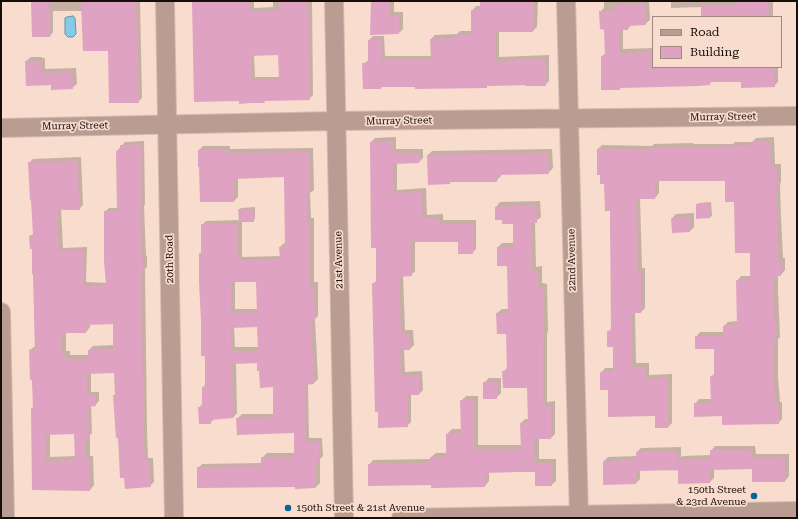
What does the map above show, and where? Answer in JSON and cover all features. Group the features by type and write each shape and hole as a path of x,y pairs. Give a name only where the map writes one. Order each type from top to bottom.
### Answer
{"street":[{"name":"20th Road","path":"165,1 174,518"},
{"name":"21st Avenue","path":"334,1 344,518"},
{"name":"22nd Avenue","path":"566,1 579,516"},
{"name":"Murray Street","path":"1,128 336,121 797,116"},
{"path":"1,312 5,518"},
{"path":"401,518 579,516 797,510"}],"water":[{"path":"73,16 75,18 76,34 73,37 68,37 65,34 65,18"}],"building":[{"path":"31,1 49,1 50,37 32,37"},
{"path":"82,1 136,1 139,103 109,103 108,51 83,51"},
{"path":"192,1 250,1 250,12 279,10 279,1 308,1 310,100 264,101 265,103 239,104 239,101 194,102","holes":["278,55 279,80 251,80 251,56"]},
{"path":"371,1 390,1 390,16 399,15 399,34 370,35"},
{"path":"480,1 534,1 533,32 495,32 496,61 545,59 546,86 525,85 487,86 487,88 415,89 415,87 381,87 381,89 363,89 362,63 368,63 368,40 381,40 381,60 431,60 430,39 455,38 455,35 471,34 471,10 480,9"},
{"path":"737,1 768,1 769,16 701,16 701,5 737,5"},
{"path":"645,4 646,25 628,26 628,30 619,30 619,53 652,52 652,68 774,68 775,87 741,88 741,82 710,82 710,85 698,86 620,88 620,90 601,90 601,56 605,56 604,30 600,29 599,11 613,11 613,5"},
{"path":"25,61 41,62 41,73 72,72 73,89 51,90 51,85 26,86"},
{"path":"392,141 393,153 419,153 419,163 393,164 393,193 422,192 423,218 439,218 439,224 473,224 473,254 458,254 458,242 411,242 412,276 399,277 401,334 409,333 410,350 400,350 401,376 419,375 419,395 407,395 408,427 378,428 378,412 375,412 372,283 376,283 376,248 371,248 370,142"},
{"path":"770,141 771,168 777,168 777,223 779,262 781,262 781,276 774,276 776,342 774,343 774,381 779,424 722,425 722,416 694,417 694,403 711,403 710,376 714,376 714,349 695,349 695,336 723,336 723,326 737,325 736,280 750,280 750,253 735,253 734,202 725,202 725,181 655,181 655,199 636,199 638,272 641,272 641,313 631,313 632,367 645,367 645,379 668,378 668,428 655,428 655,416 608,417 608,390 600,390 600,372 613,372 613,347 607,347 607,331 611,331 610,211 605,211 604,184 600,184 600,175 597,175 597,149 648,150 648,148 729,148 729,146 750,146 750,142"},
{"path":"120,145 141,145 142,210 140,210 143,260 143,272 141,272 143,434 145,461 149,461 151,487 125,489 124,478 120,478 118,438 116,438 113,395 115,395 114,373 87,374 87,396 95,395 96,406 88,407 89,438 86,438 86,460 89,460 90,491 32,490 31,408 33,408 29,350 35,349 32,249 30,249 29,236 33,235 28,162 77,161 80,210 57,210 59,251 84,250 83,286 104,286 106,285 104,261 104,211 117,211 116,151 120,151","holes":["113,324 113,349 88,350 88,359 66,359 66,355 62,355 62,333 86,333 86,325","74,434 75,460 46,461 46,435"]},
{"path":"226,149 227,153 309,152 310,195 307,195 307,222 310,222 310,286 314,286 315,321 311,321 314,384 305,385 305,442 319,442 319,461 316,461 316,488 197,488 197,467 261,466 261,457 294,457 294,433 237,435 236,418 273,417 273,387 260,388 257,363 232,364 233,418 210,420 211,424 199,424 198,407 202,407 202,387 205,387 205,356 201,356 199,282 201,224 238,224 238,260 280,259 279,247 285,247 284,177 234,179 234,202 200,202 198,150","holes":["231,282 256,282 257,312 231,313","257,327 258,351 231,351 231,328"]},
{"path":"548,153 549,174 497,175 497,182 450,182 450,184 428,185 427,155"},
{"path":"696,204 710,204 710,218 696,219"},
{"path":"536,205 537,223 531,223 532,271 538,270 538,287 543,288 543,406 551,406 551,439 534,439 535,463 551,463 552,486 535,486 535,472 518,472 485,473 485,487 431,488 431,485 368,486 368,464 430,463 430,457 446,457 446,434 461,433 460,400 474,400 474,449 521,449 520,423 528,423 527,388 503,388 502,371 507,371 506,334 497,334 496,313 508,313 507,266 497,266 497,247 513,247 513,224 502,224 502,220 495,220 495,207"},
{"path":"238,209 253,209 254,222 239,222"},
{"path":"690,217 690,232 672,233 671,218"},
{"path":"483,382 497,382 497,399 483,399"},
{"path":"710,450 751,450 752,458 785,457 785,482 752,482 752,469 710,470"},
{"path":"677,451 678,470 636,471 636,484 603,485 603,461 636,460 636,452"},
{"path":"710,459 710,483 678,484 678,460"}],"place":[{"name":"150th Street & 23rd Avenue","path":"754,496"},
{"name":"150th Street & 21st Avenue","path":"288,508"}]}
